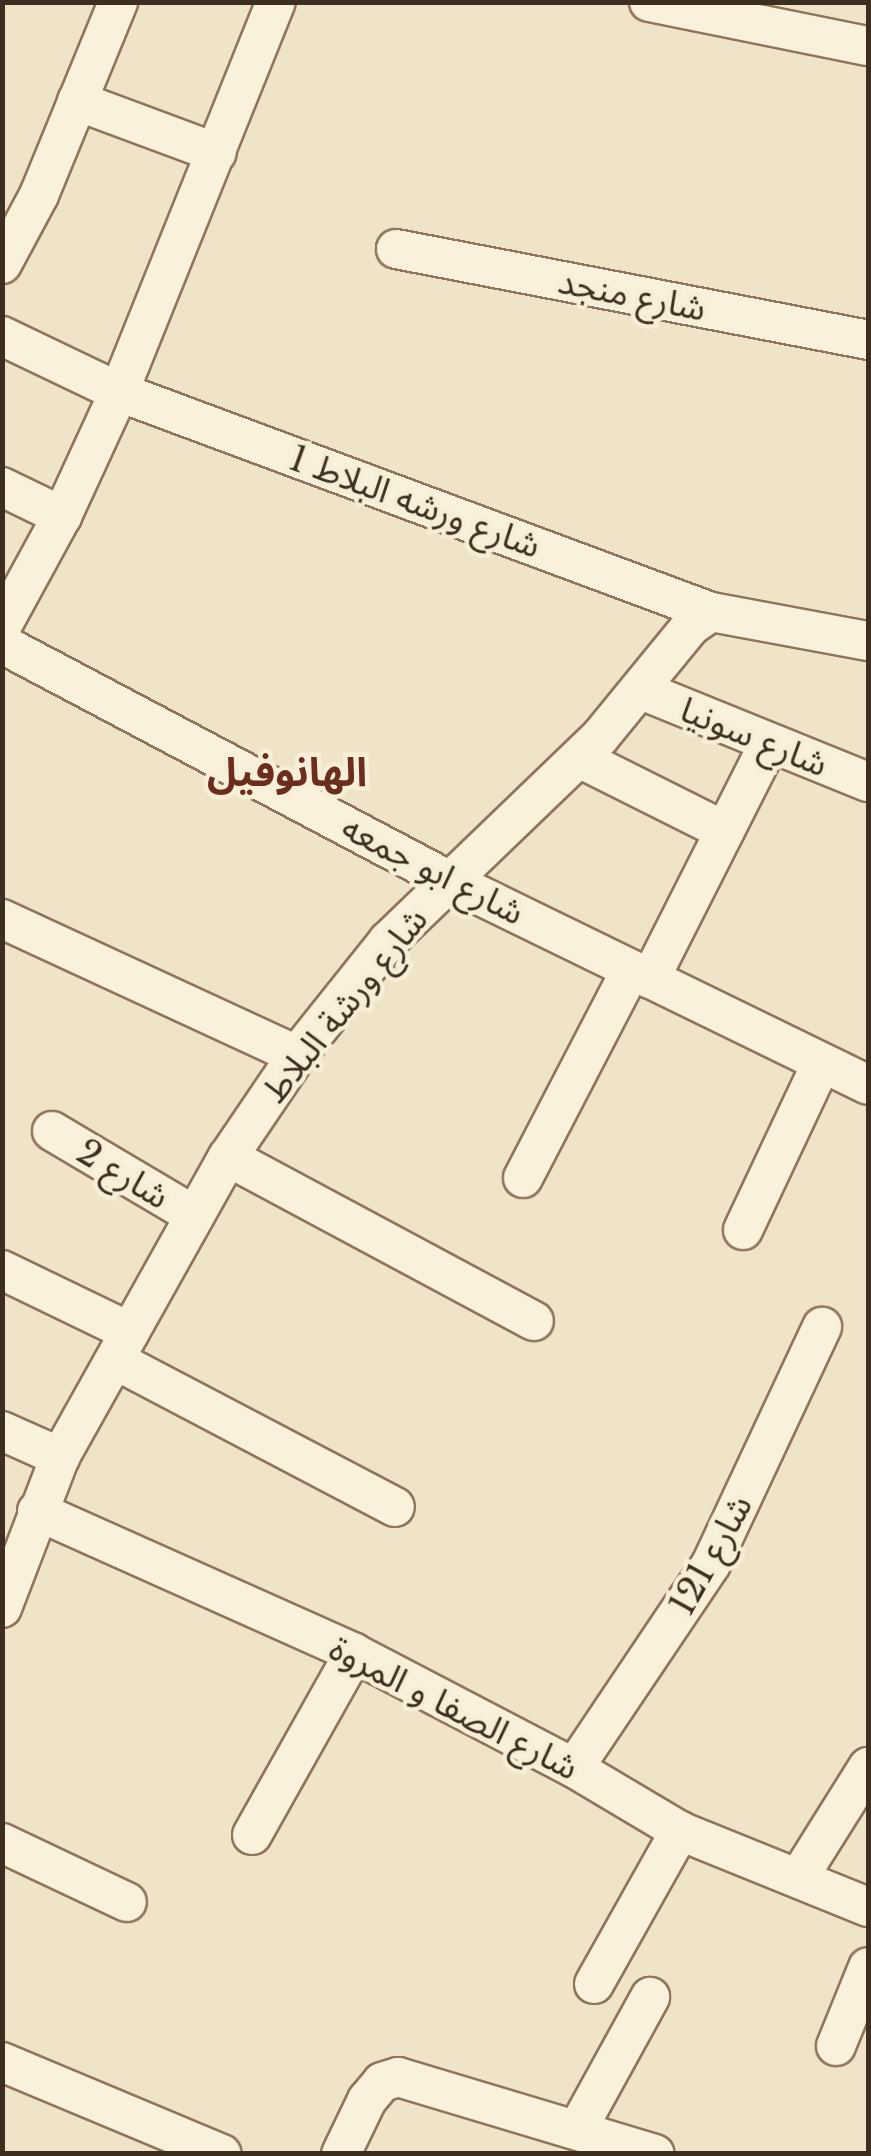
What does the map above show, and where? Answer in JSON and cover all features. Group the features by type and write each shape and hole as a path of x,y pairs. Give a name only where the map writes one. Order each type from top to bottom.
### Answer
{"street":[{"path":"2,264 39,195 118,2"},
{"path":"2,626 62,516 119,392 276,2"},
{"path":"650,2 868,46"},
{"path":"77,102 216,153"},
{"name":"شارع منجد","path":"396,249 868,340"},
{"name":"شارع ورشه البلاط 1","path":"2,336 119,392 712,612"},
{"path":"2,487 62,516"},
{"path":"712,612 868,641"},
{"name":"شارع ورشة البلاط","path":"2,1608 60,1457 228,1158 298,1056 388,941 579,758 691,626 712,612"},
{"name":"شارع ابو جمعه","path":"2,644 450,880 868,1085"},
{"name":"شارع سونيا","path":"640,690 768,745 868,782"},
{"path":"523,1178 725,831 768,745"},
{"path":"579,758 725,831"},
{"path":"2,920 298,1056"},
{"path":"743,1230 821,1064"},
{"name":"شارع 2","path":"52,1131 194,1216"},
{"path":"228,1158 534,1321"},
{"path":"2,1270 122,1346 395,1506"},
{"name":"شارع 121","path":"574,1768 711,1564 822,1327"},
{"path":"2,1430 60,1457"},
{"name":"شارع الصفا و المروة","path":"38,1511 354,1653 574,1768 680,1831 868,1906"},
{"path":"252,1835 354,1653"},
{"path":"800,1878 868,1767"},
{"path":"594,1984 680,1831"},
{"path":"2,1843 127,1902"},
{"path":"836,2046 868,1968"},
{"path":"577,2130 650,1997"},
{"path":"2,2062 222,2154"},
{"path":"341,2154 368,2100 382,2082 398,2078 654,2154"}],"district":[{"name":"الهانوفيل","path":"287,772"}]}
